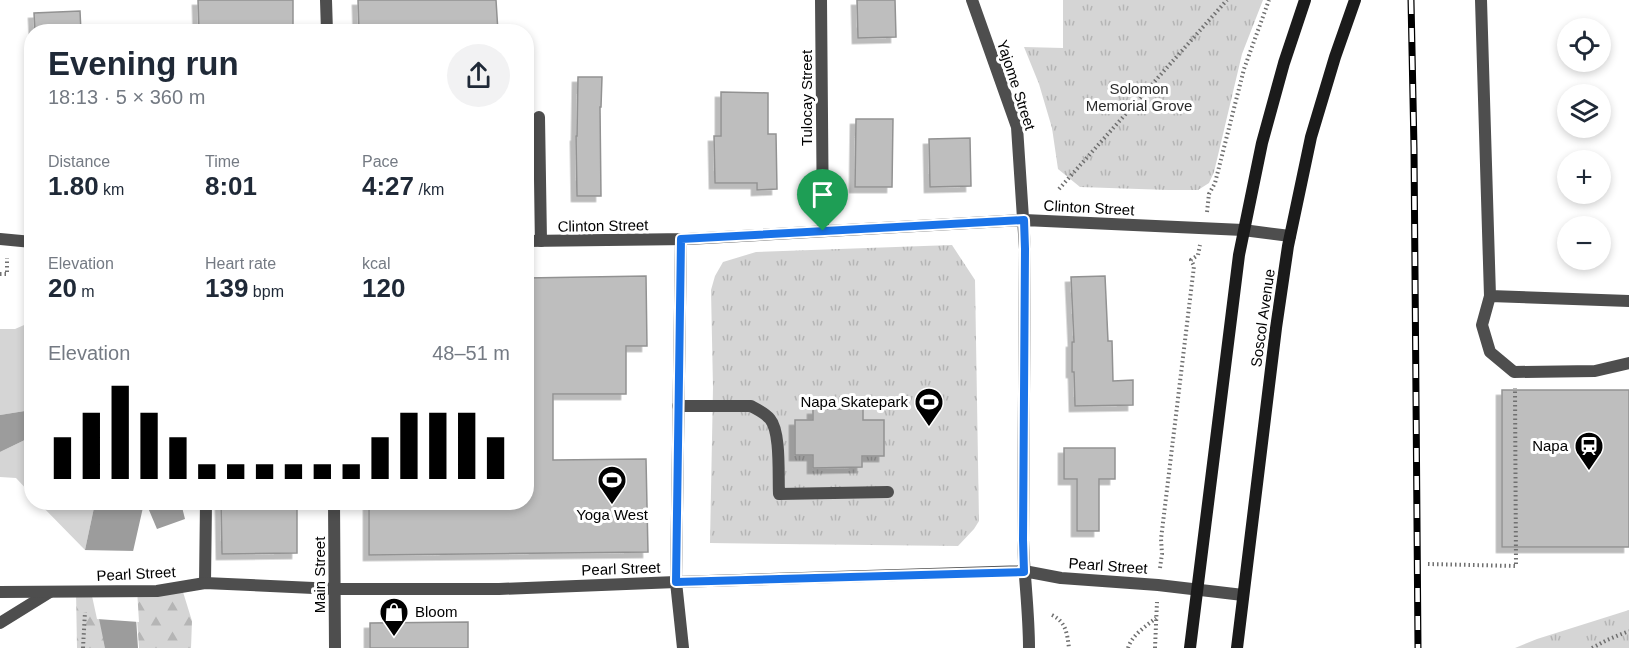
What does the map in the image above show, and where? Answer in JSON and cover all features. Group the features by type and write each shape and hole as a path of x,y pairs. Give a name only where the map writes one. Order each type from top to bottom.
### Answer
{"main road":[{"name":"Soscol Avenue","path":"1190,648 1234,284 1243,230 1262,143 1284,63 1305,0"},
{"name":"Soscol Avenue","path":"1237,648 1276,328 1290,236 1319,110 1355,0"}],"street":[{"path":"326,0 327,24"},
{"name":"Tulocay Street","path":"821,0 823,231"},
{"name":"Yajome Street","path":"972,0 1017,127 1025,249 1023,528 1029,648"},
{"path":"1481,0 1490,296 1482,325 1490,352 1514,372 1595,371 1629,363"},
{"path":"539,117 541,241"},
{"name":"Clinton Street","path":"534,241 681,239 1024,220 1243,230 1290,236"},
{"path":"0,239 24,241"},
{"path":"681,239 676,582 683,648"},
{"path":"1490,296 1629,301"},
{"path":"678,406 751,406 762,411 772,420 776,431 778,494 888,492"},
{"path":"205,583 206,510"},
{"name":"Main Street","path":"334,510 335,648"},
{"name":"Pearl Street","path":"0,592 157,591 205,583 334,589 499,589 1024,572 1061,578 1158,585 1243,595"},
{"path":"0,623 50,592"}],"path":[{"path":"1059,189 1227,0"},
{"path":"1207,212 1209,194 1222,161 1245,69 1269,0"},
{"path":"1162,554 1161,539 1194,266 1191,260 1198,255"},
{"path":"0,274 7,274"},
{"path":"1428,564 1516,566 1514,372"},
{"path":"83,648 85,612"},
{"path":"1052,615 1063,623 1069,648"},
{"path":"1128,648 1130,641 1157,618 1155,648"},
{"path":"1592,648 1629,631"}],"green space":[{"name":"Solomon Memorial Grove","path":"1063,0 1263,0 1242,54 1214,172 1209,183 1198,190 1080,187 1058,169 1052,128 1039,84 1024,47 1063,48"},
{"path":"952,245 975,280 979,521 974,529 958,546 710,543 713,388 711,290 715,276 723,262 756,252"},
{"path":"24,325 24,411 0,415 0,329 15,329"},
{"path":"24,440 24,487 16,478 0,477 0,452"},
{"path":"46,510 94,510 85,550"},
{"path":"135,590 183,592 192,621 191,648 139,648"},
{"path":"76,591 96,591 107,648 77,648"},
{"path":"1629,610 1629,648 1515,648 1537,639"}],"shaded area":[{"path":"24,411 24,440 0,452 0,415"},
{"path":"94,510 142,510 132,556 138,648 105,648 85,550"},
{"path":"149,510 183,510 185,519 157,529"}],"pier":[{"path":"82,550 136,551 139,622 97,619"}],"building":[{"path":"198,0 293,0 293,24 199,24"},
{"path":"358,0 496,0 498,24 359,24"},
{"path":"857,0 895,0 896,37 858,38"},
{"path":"80,11 81,24 35,24 34,13"},
{"path":"578,77 602,77 601,196 577,196"},
{"path":"721,92 768,93 768,134 776,134 777,189 757,190 757,183 715,183 714,136 721,136"},
{"path":"856,119 893,119 892,187 855,187"},
{"path":"970,138 971,186 930,187 929,139"},
{"path":"646,276 647,346 626,346 626,394 553,394 553,460 646,459 648,552 369,555 369,510 534,510 534,278"},
{"path":"1105,276 1108,341 1112,341 1113,381 1133,380 1133,405 1075,406 1074,372 1072,372 1072,342 1074,342 1071,277"},
{"path":"1502,390 1629,390 1629,547 1502,547"},
{"path":"813,409 863,409 863,420 884,420 884,456 862,456 862,467 813,468 813,455 795,455 795,420 813,420"},
{"path":"1064,448 1115,448 1115,479 1099,479 1099,531 1077,531 1077,479 1064,479"},
{"path":"221,510 297,510 297,553 222,554"},
{"path":"468,622 468,648 370,648 370,623"}],"railway":[{"path":"1411,0 1418,648"}],"place":[{"name":"Napa Skatepark","path":"929,428"},
{"name":"Napa","path":"1589,472"},
{"name":"Yoga West","path":"612,506"},
{"name":"Bloom","path":"394,638"}],"route":[{"path":"1024,220 1024,572 676,582 681,239 823,231 1024,220"}]}
